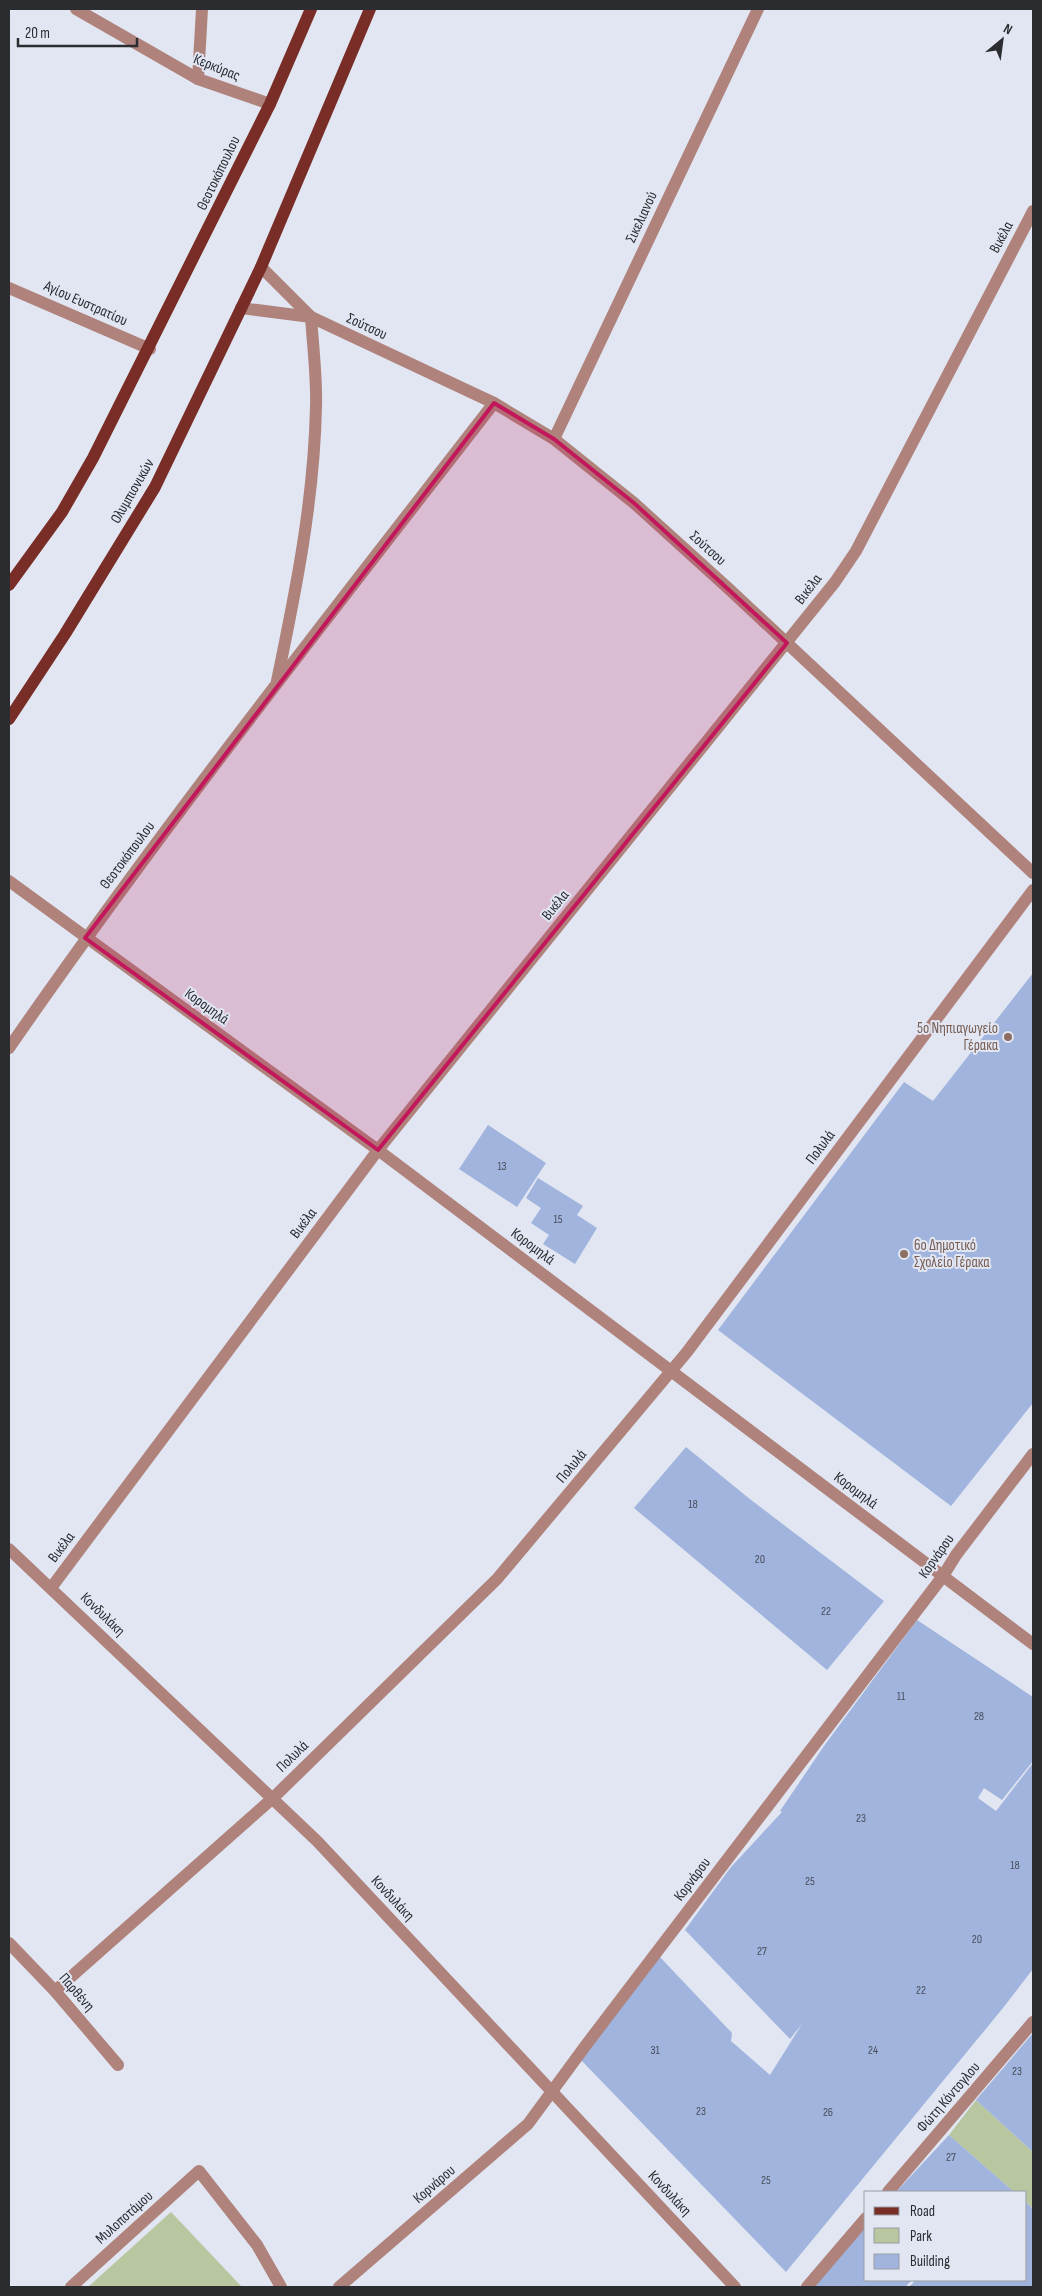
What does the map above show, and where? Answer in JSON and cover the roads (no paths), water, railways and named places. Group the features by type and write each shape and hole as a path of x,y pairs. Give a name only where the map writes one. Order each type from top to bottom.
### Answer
{"main road":[{"name":"Θεοτοκόπουλου","path":"150,349 270,104 311,9"},
{"path":"261,267 370,9"},
{"name":"Ολυμπιονικών","path":"9,719 65,634 155,487 261,267"},
{"path":"9,585 62,512 93,458 150,349"}],"street":[{"name":"Κερκύρας","path":"76,9 198,79 270,104"},
{"path":"198,79 202,9"},
{"name":"Σικελιανού","path":"554,439 758,9"},
{"name":"Βικέλα","path":"51,1588 378,1150 835,582 856,551 1033,211"},
{"name":"Σούτσου","path":"261,267 311,317"},
{"name":"Αγίου Ευστρατίου","path":"9,288 150,349"},
{"name":"Σούτσου","path":"241,308 311,317 494,403 554,439 634,503 1033,873"},
{"name":"Θεοτοκόπουλου","path":"276,684 297,589 312,490 316,406 311,317"},
{"name":"Θεοτοκόπουλου","path":"9,1048 85,938 276,684 494,403"},
{"name":"Κορομηλά","path":"9,882 378,1150 1033,1644"},
{"name":"Πολυλά","path":"55,1991 273,1798 497,1579 671,1371 1033,890"},
{"name":"Κορνάρου","path":"339,2287 528,2124 943,1576 956,1555 1033,1454"},
{"name":"Κονδυλάκη","path":"9,1549 273,1798 316,1841 552,2090 735,2287"},
{"name":"Παρθένη","path":"9,1944 55,1991 118,2065"},
{"name":"Φώτη Κόντογλου","path":"889,2191 1033,2022"},
{"name":"Μυλοποτάμου","path":"71,2287 199,2171 257,2245 281,2287"},
{"path":"807,2287 864,2220"}],"place":[{"name":"5ο Νηπιαγωγείο Γέρακα","path":"1008,1037"},
{"name":"6ο Δημοτικό Σχολείο Γέρακα","path":"904,1254"}]}
